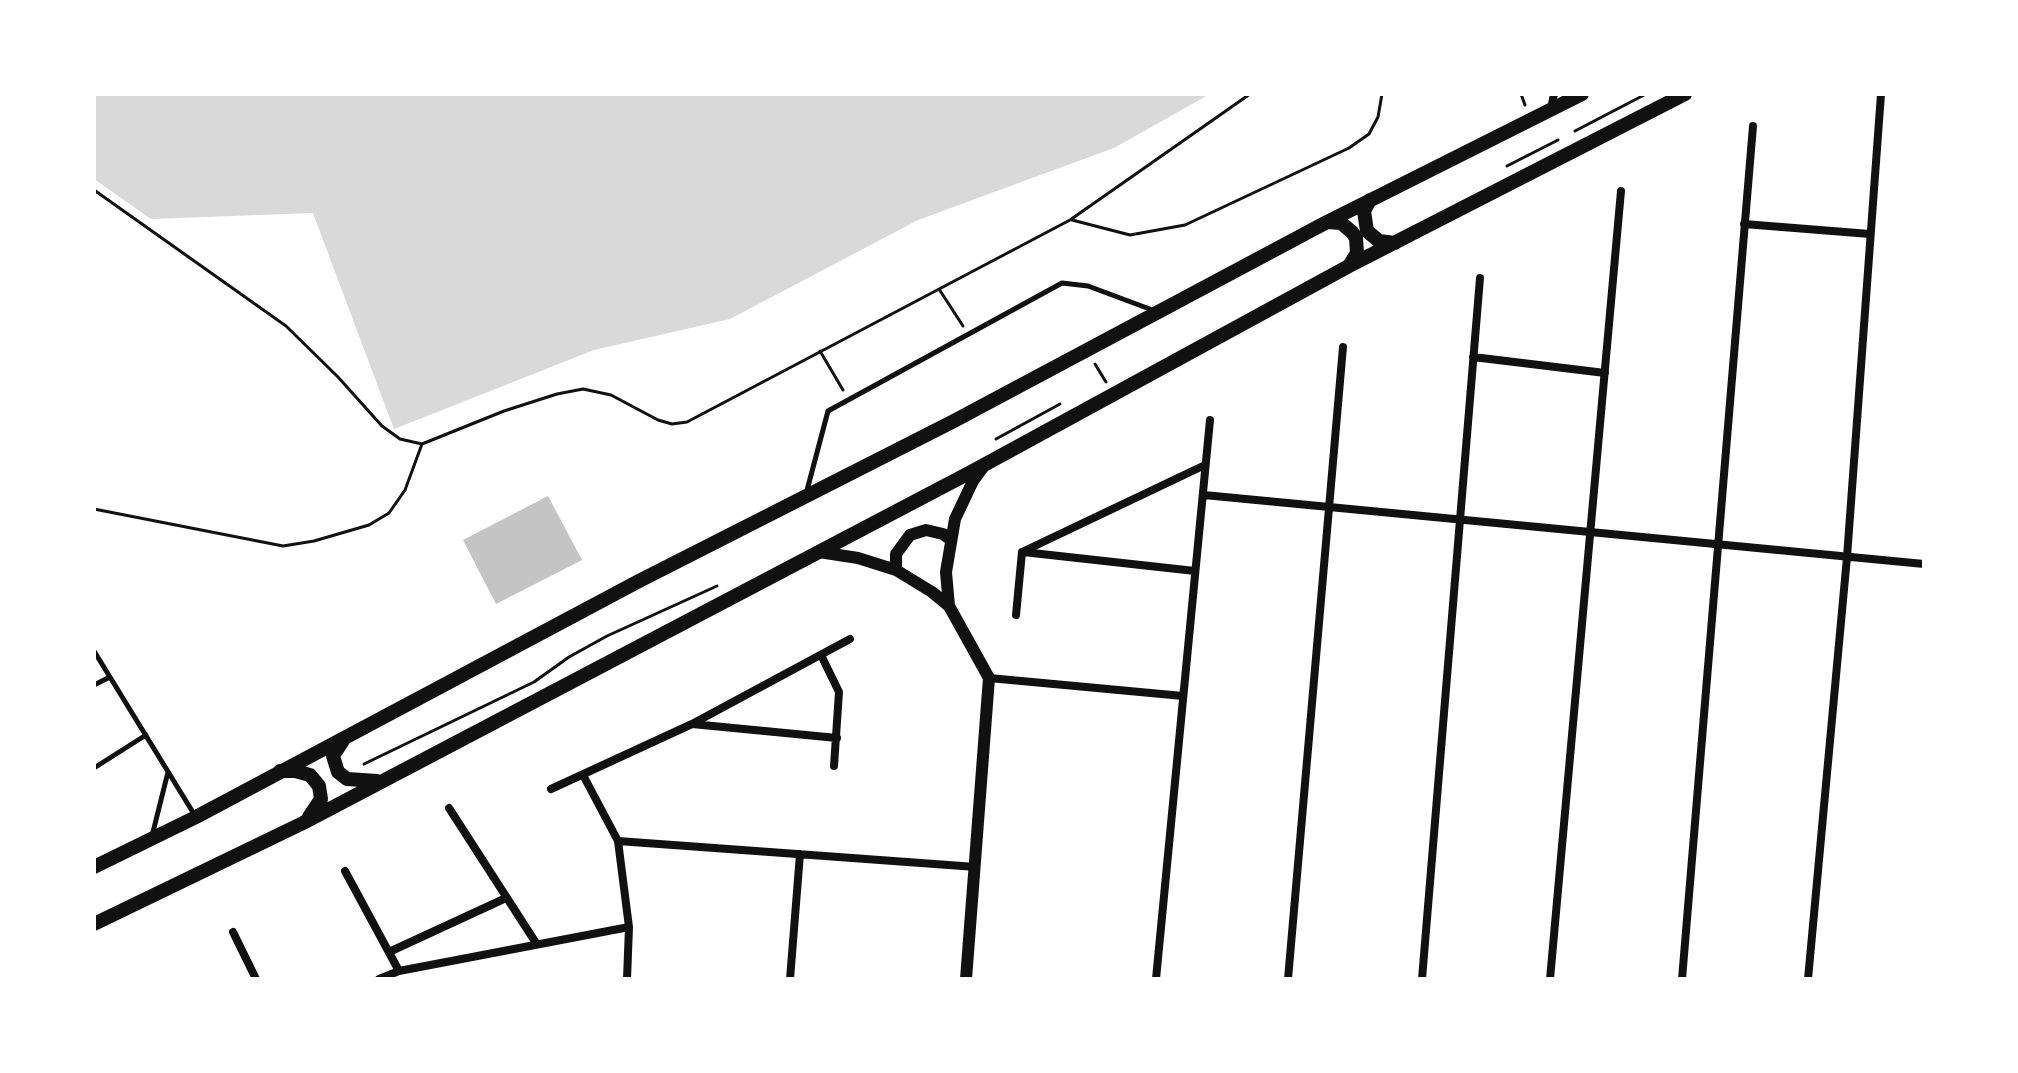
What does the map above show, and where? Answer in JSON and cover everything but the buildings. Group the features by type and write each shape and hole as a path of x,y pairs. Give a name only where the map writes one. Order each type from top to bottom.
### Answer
{"main road":[{"path":"94,867 196,817 353,731 1087,351 1327,222 1582,94"},
{"path":"94,924 303,823 985,464 1349,266 1685,94"},
{"path":"1371,200 1364,211 1367,231 1379,241 1395,243"},
{"path":"1327,222 1341,223 1356,238 1357,253 1349,266"},
{"path":"353,731 340,743 333,763 347,779 381,781"},
{"path":"278,771 310,775 319,786 321,799 303,823"}],"street":[{"path":"1550,110 1554,94"},
{"path":"1808,979 1847,557 1881,94"},
{"path":"1682,979 1753,126"},
{"path":"1550,979 1621,191"},
{"path":"1744,224 1870,234"},
{"path":"1422,979 1480,278"},
{"path":"1288,979 1343,347"},
{"path":"1473,357 1605,373"},
{"path":"1156,979 1210,420"},
{"path":"949,606 946,572 950,539 963,499 985,464"},
{"path":"1022,552 1205,465"},
{"path":"1204,495 1924,564"},
{"path":"896,570 896,554 910,535 926,530 950,539"},
{"path":"819,552 858,558 896,570 932,592 949,606 989,678 966,979"},
{"path":"1022,552 1195,571"},
{"path":"1016,615 1022,552"},
{"path":"551,789 692,724 850,639"},
{"path":"821,655 839,692 834,766"},
{"path":"989,678 1183,696"},
{"path":"692,724 837,738"},
{"path":"583,775 618,841 629,927 627,979"},
{"path":"449,808 536,943"},
{"path":"618,841 976,867"},
{"path":"790,979 800,854"},
{"path":"345,871 399,971"},
{"path":"389,952 506,898"},
{"path":"379,979 399,971 629,927"},
{"path":"233,932 256,979"}],"lane":[{"path":"806,497 828,411 1062,283 1088,286 1160,312"},
{"path":"94,651 196,817"},
{"path":"94,685 110,677"},
{"path":"94,768 146,735"},
{"path":"151,838 168,771"}],"path":[{"path":"94,190 286,326 382,426 400,439 422,444 504,411 583,389 611,395 672,424 687,422 1070,220 1250,94"},
{"path":"1070,220 1130,235 1185,225 1349,148 1369,134 1378,117 1382,94"},
{"path":"1503,168 1646,94"},
{"path":"939,289 969,335"},
{"path":"820,351 849,401"},
{"path":"1087,351 1113,394"},
{"path":"1094,386 1116,374"},
{"path":"994,440 1060,404"},
{"path":"94,509 283,546 314,541 369,525 389,513 405,490 422,444"},
{"path":"341,775 534,682 569,657 607,636 719,585"}],"shaded area":[{"path":"94,94 1210,94 1114,148 918,220 730,319 594,350 394,429 313,213 151,219 94,179"}]}
